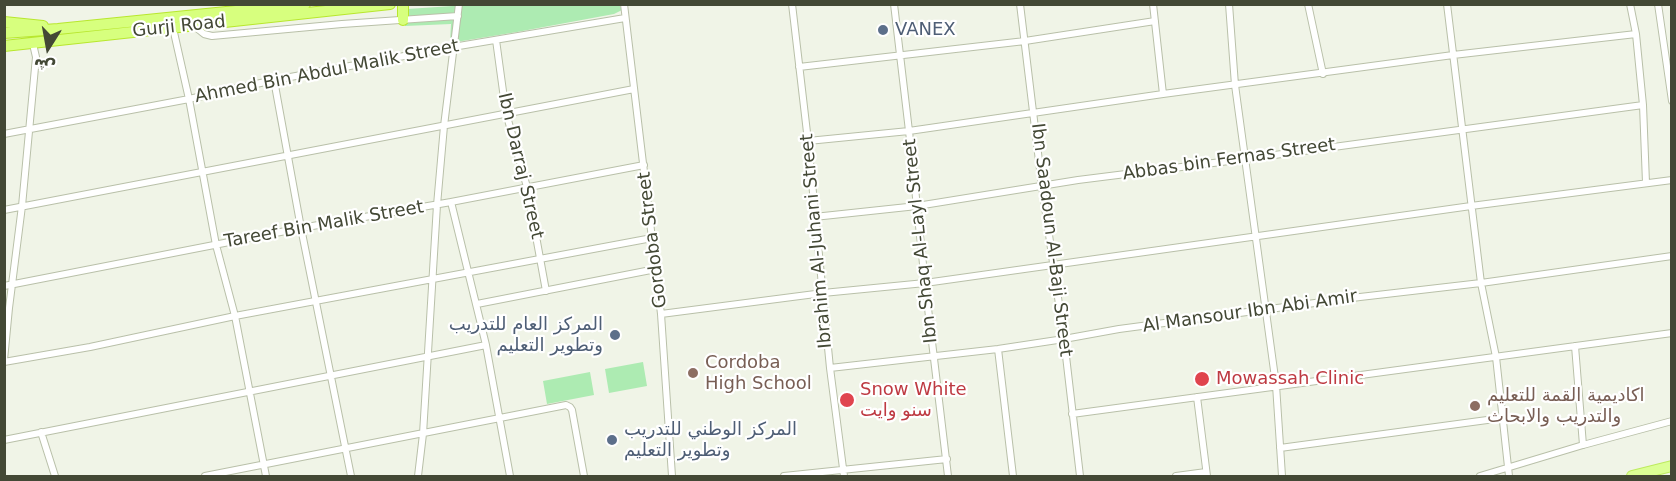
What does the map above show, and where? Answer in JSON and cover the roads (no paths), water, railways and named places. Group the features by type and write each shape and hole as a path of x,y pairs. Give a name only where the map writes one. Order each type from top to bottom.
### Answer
{"highway":[{"name":"Gurji Road","path":"4,33 305,4"},
{"name":"Gurji Road","path":"4,46 390,4"},
{"path":"403,4 403,20"},
{"path":"4,22 37,24 58,29"}],"main road":[{"path":"1632,477 1671,466"},
{"path":"1654,477 1671,471"}],"street":[{"path":"418,477 423,434 437,205 459,4"},
{"name":"Gordoba Street","path":"624,4 661,314 672,477"},
{"name":"Ibrahim Al-Juhani Street","path":"792,4 830,368 844,473"},
{"name":"Ibn Shaq Al-Layl Street","path":"894,4 948,477"},
{"name":"Ibn Saadoun Al-Baji Street","path":"1020,4 1080,477"},
{"path":"1153,4 1163,94"},
{"path":"1229,4 1245,159 1276,385 1282,477"},
{"path":"1308,4 1323,74"},
{"path":"1447,4 1481,283 1496,357 1509,477"},
{"path":"1630,4 1636,34 1643,105 1646,183"},
{"path":"1658,4 1671,100"},
{"path":"194,26 204,34 212,36 458,16"},
{"name":"Ahmed Bin Abdul Malik Street","path":"4,134 189,99 274,80 625,18"},
{"path":"799,67 1024,41 1155,21"},
{"path":"173,28 189,99 216,245 235,316 266,477"},
{"path":"808,141 909,131 1453,55 1636,34"},
{"name":"Ibn Darraj Street","path":"496,40 506,113 527,187 546,291"},
{"path":"33,44 36,57 4,361 90,347 235,316 652,238"},
{"path":"274,80 351,477"},
{"path":"4,210 634,89"},
{"name":"Abbas bin Fernas Street","path":"814,217 917,206 1078,180 1643,105"},
{"name":"Tareef Bin Malik Street","path":"4,286 301,228 437,205 644,165"},
{"path":"661,314 823,293 925,283 1671,180"},
{"path":"451,202 486,345 510,477"},
{"name":"Al Mansour Ibn Abi Amir","path":"830,368 998,349 1119,329 1481,283 1671,256"},
{"path":"477,304 656,269"},
{"path":"1072,414 1671,333"},
{"path":"4,440 486,345"},
{"path":"1575,346 1583,444"},
{"path":"998,349 1013,477"},
{"path":"1176,477 1206,474 1197,398"},
{"path":"205,477 568,406 572,410 584,477"},
{"path":"1280,448 1502,418"},
{"path":"1480,477 1583,444 1671,421"},
{"path":"41,432 55,477"},
{"path":"784,477 844,473 947,459"}],"place":[{"name":"VANEX","path":"883,30"},
{"name":"المركز العام للتدريب وتطوير التعليم","path":"615,335"},
{"name":"Cordoba High School","path":"693,373"},
{"name":"Mowassah Clinic","path":"1202,379"},
{"name":"Snow White سنو وايت","path":"847,400"},
{"name":"اكاديمية القمة للتعليم والتدريب والابحاث","path":"1475,406"},
{"name":"المركز الوطني للتدريب وتطوير التعليم","path":"612,440"}]}
